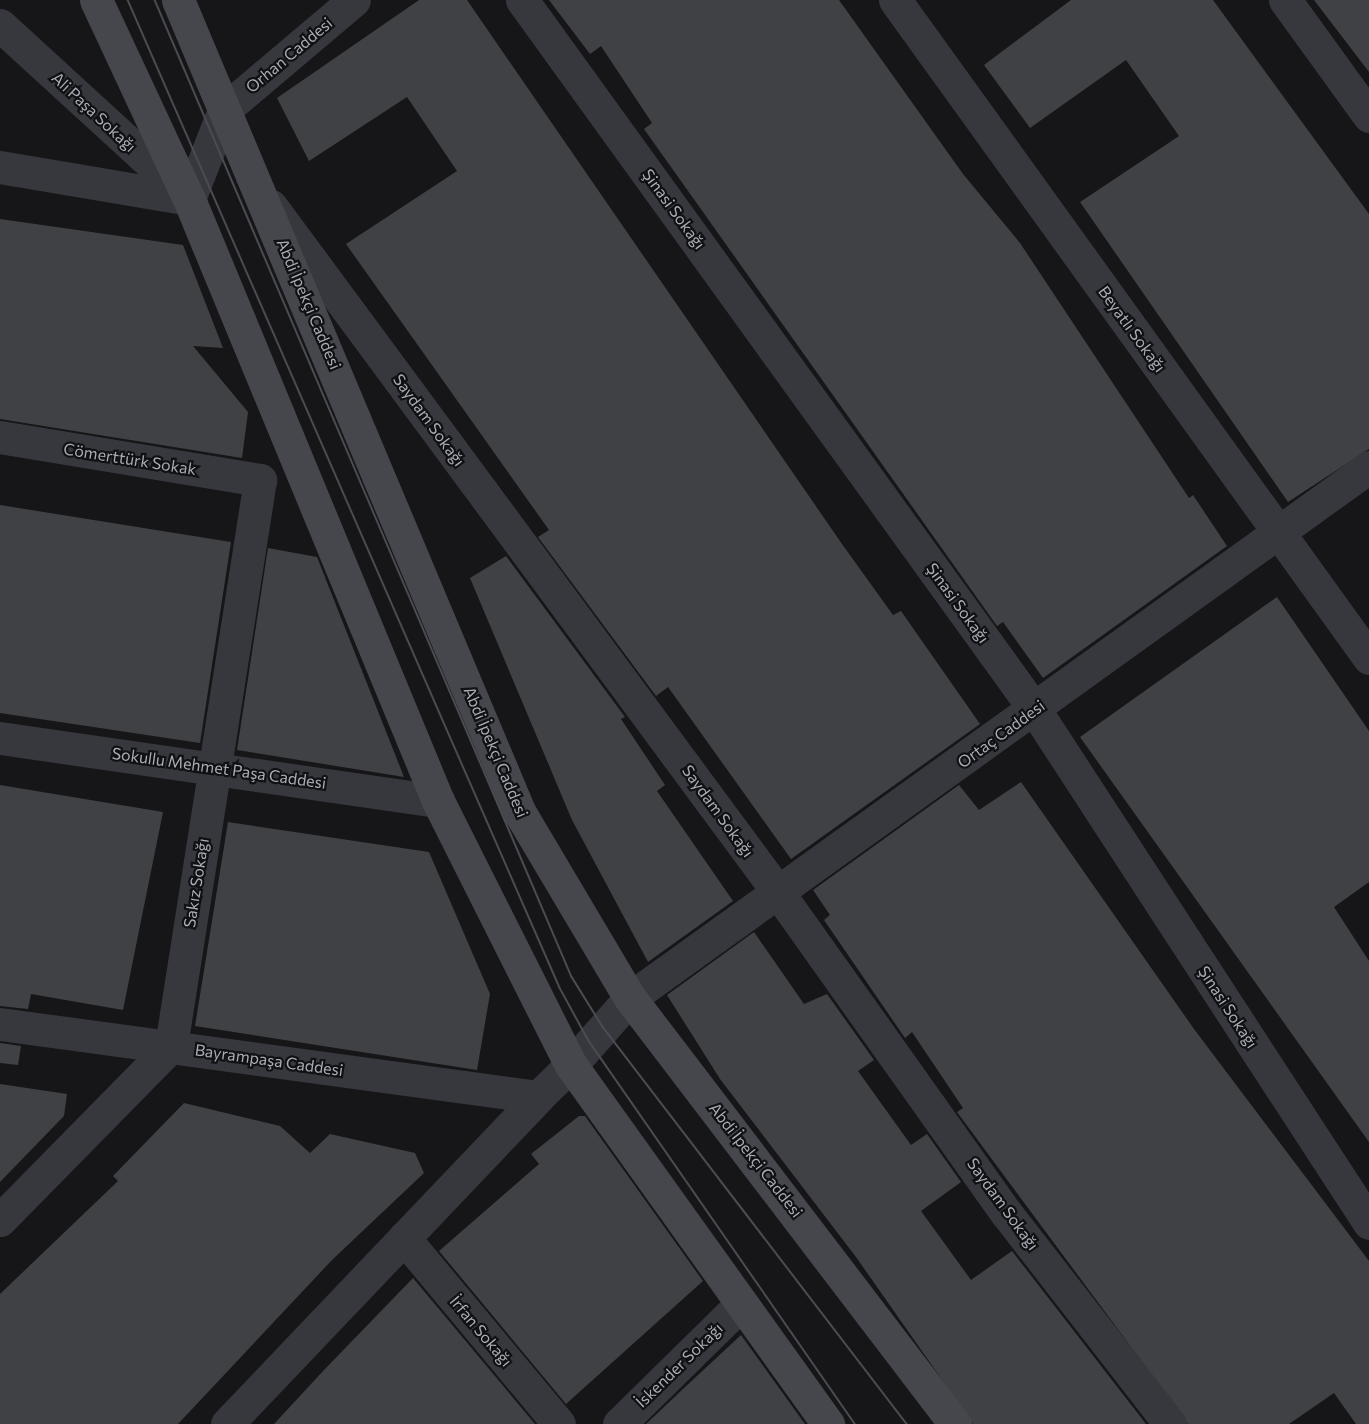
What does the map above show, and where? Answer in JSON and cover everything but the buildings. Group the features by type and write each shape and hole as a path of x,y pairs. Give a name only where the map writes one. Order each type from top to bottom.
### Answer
{"main road":[{"path":"96,0 189,198 438,801 571,1065 739,1306 828,1424"},
{"name":"Abdi İpekçi Caddesi","path":"178,0 224,110 264,197 520,813 630,998 955,1424"}],"street":[{"name":"Orhan Caddesi","path":"224,110 354,0"},
{"name":"Şinasi Sokağı","path":"522,0 1035,710 1369,1223"},
{"name":"Beyatlı Sokağı","path":"895,0 1369,658"},
{"path":"1285,0 1369,116"},
{"name":"Ali Paşa Sokağı","path":"0,25 189,198"},
{"path":"0,167 189,198 224,110"},
{"name":"Saydam Sokağı","path":"264,197 780,895 1007,1214 1170,1424"},
{"name":"Cömerttürk Sokak","path":"0,437 260,480"},
{"name":"Ortaç Caddesi","path":"227,1424 571,1065 630,998 780,895 1369,467"},
{"name":"Sakız Sokağı","path":"171,1046 260,480"},
{"name":"Sokullu Mehmet Paşa Caddesi","path":"0,738 215,766 438,801"},
{"name":"Bayrampaşa Caddesi","path":"0,1024 538,1097"},
{"path":"0,1220 171,1046"},
{"name":"İrfan Sokağı","path":"404,1238 559,1424"},
{"name":"İskender Sokağı","path":"619,1424 739,1306"}],"tram line":[{"path":"128,0 560,988 589,1041 855,1424"},
{"path":"155,0 572,977 603,1027 907,1424"}]}
